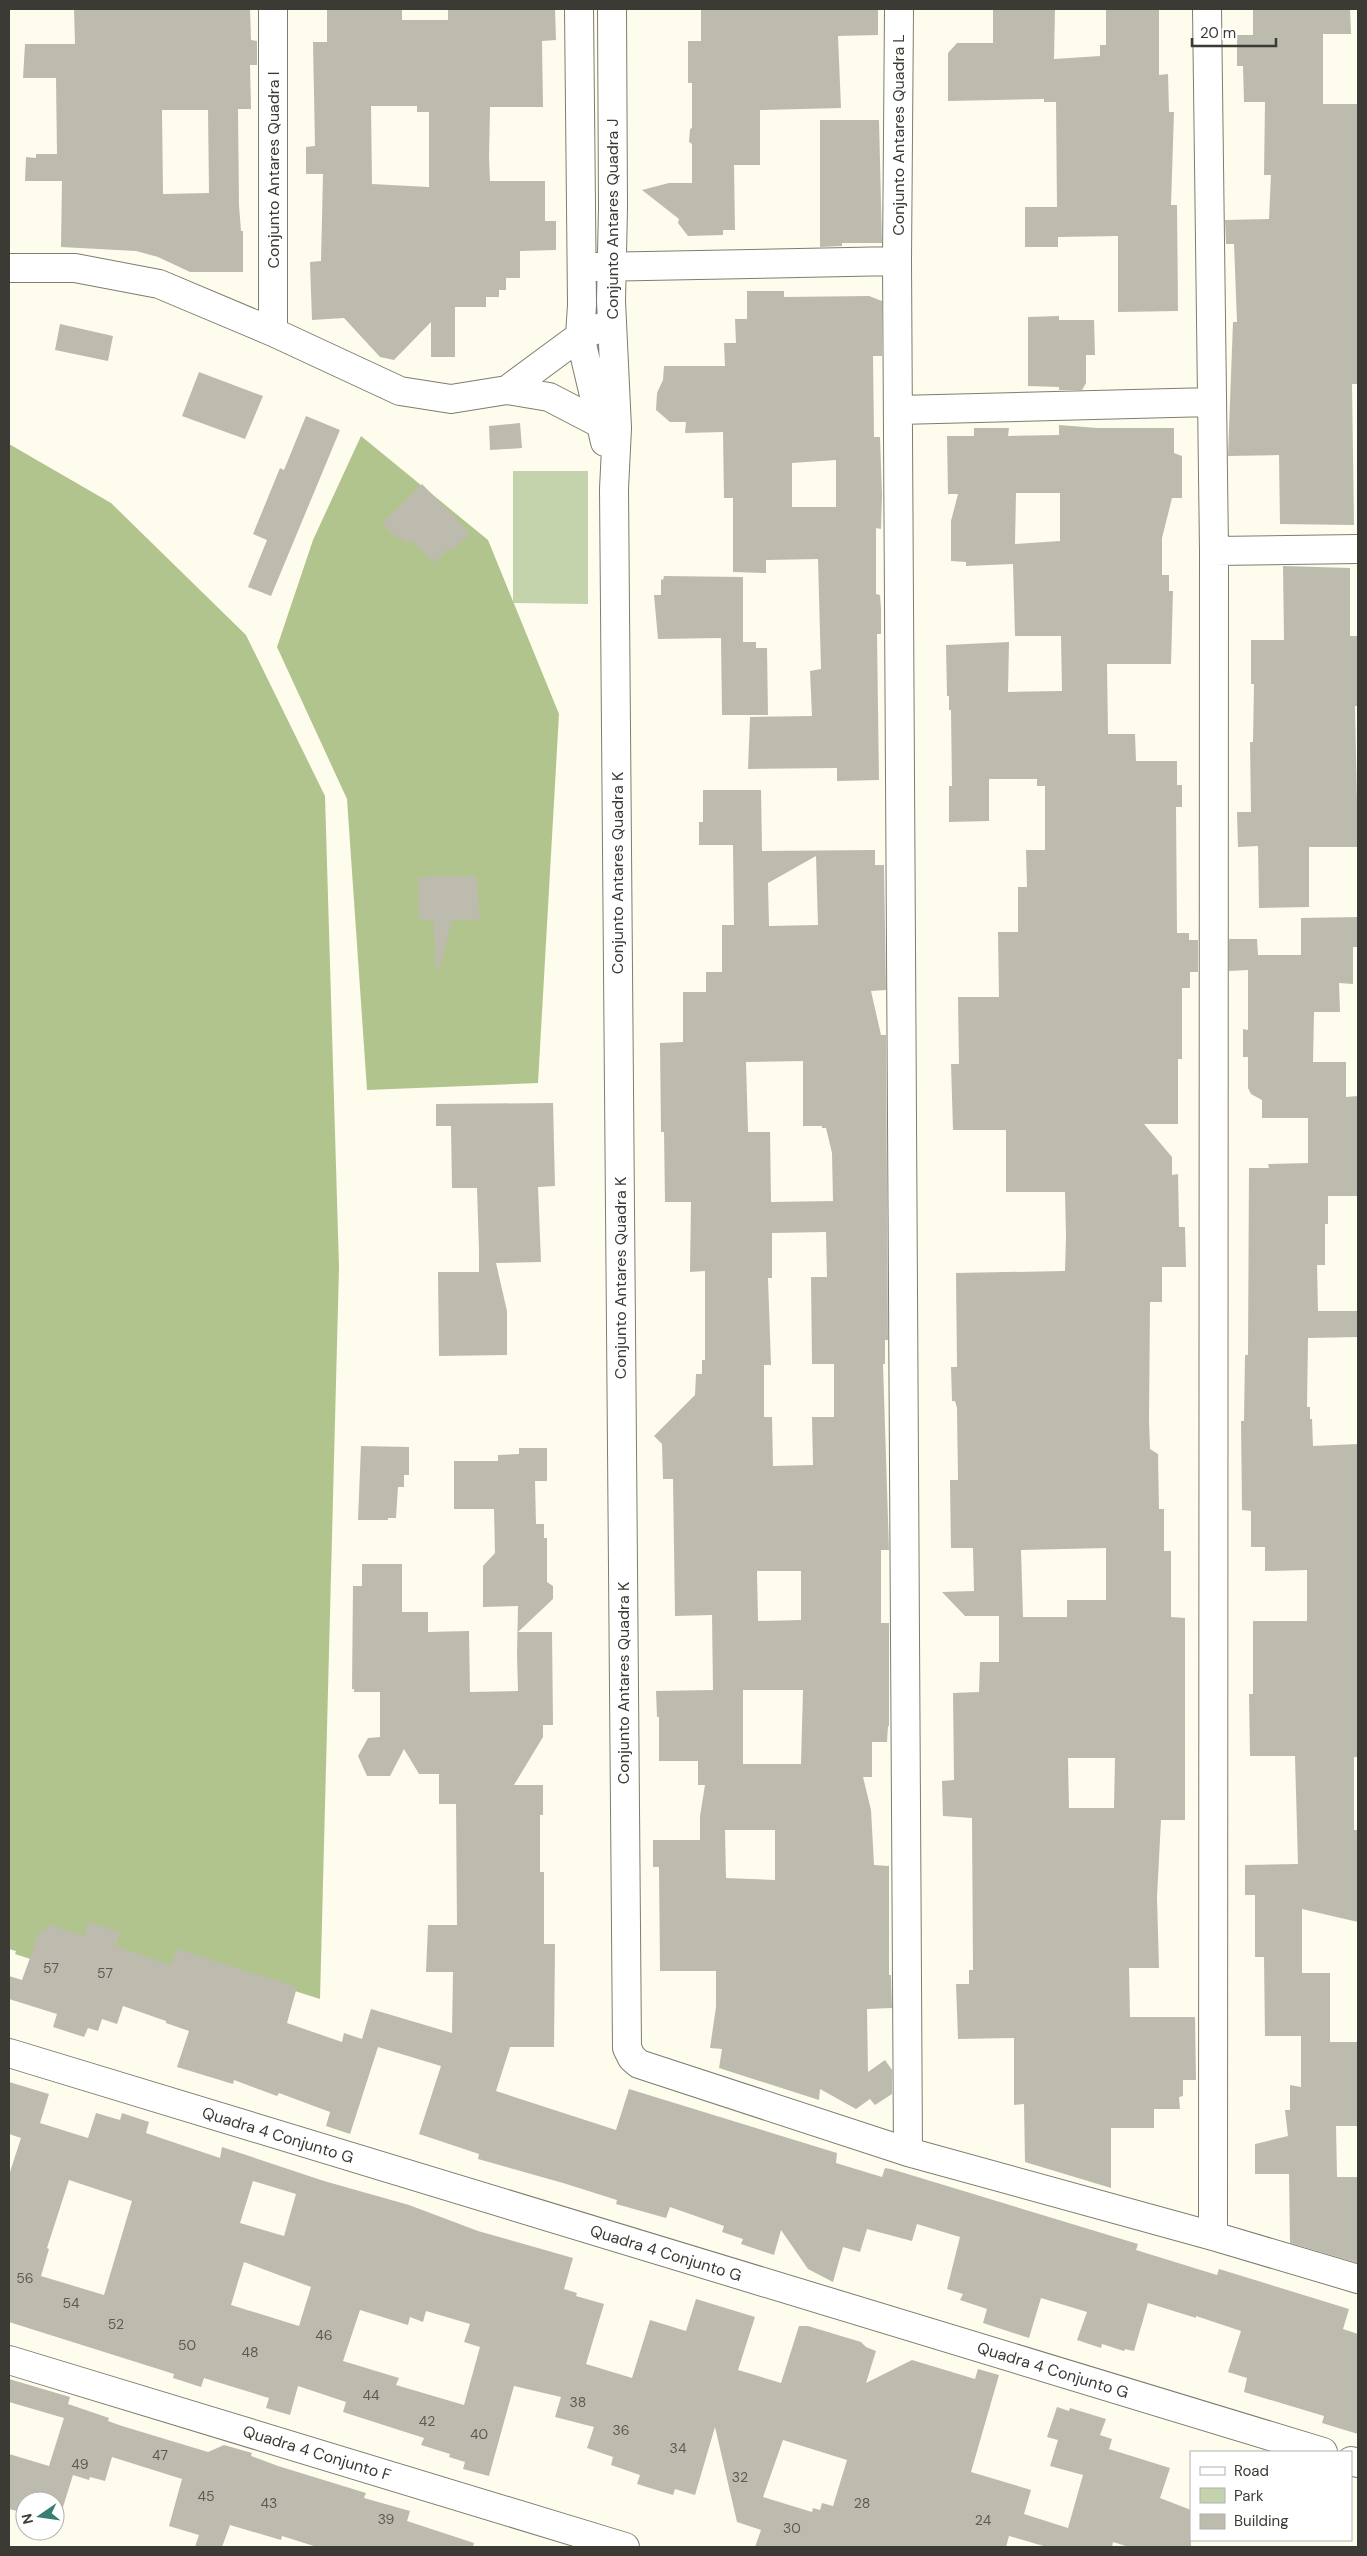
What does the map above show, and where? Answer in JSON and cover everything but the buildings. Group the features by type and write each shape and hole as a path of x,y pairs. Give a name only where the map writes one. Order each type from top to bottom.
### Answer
{"street":[{"name":"Conjunto Antares Quadra I","path":"273,9 273,332"},
{"name":"Conjunto Antares Quadra J","path":"579,9 580,267 582,305 580,336 609,426"},
{"name":"Conjunto Antares Quadra J","path":"609,426 613,208 612,9"},
{"name":"Conjunto Antares Quadra L","path":"899,9 897,262 908,2152"},
{"path":"1207,9 1214,551 1213,2236"},
{"path":"580,267 897,262"},
{"path":"9,268 75,268 159,284 273,332 400,391 452,399 507,390 549,397 609,426"},
{"path":"507,390 580,336 612,323"},
{"path":"898,410 1211,402"},
{"name":"Conjunto Antares Quadra K","path":"609,426 614,488 626,2038 632,2058 638,2064 908,2152"},
{"path":"1214,551 1358,550"},
{"name":"Quadra 4 Conjunto G","path":"9,2053 1320,2451"},
{"path":"908,2152 1213,2236 1358,2279"},
{"name":"Quadra 4 Conjunto F","path":"9,2360 625,2547"}],"green space":[{"path":"361,436 488,540 559,714 538,1083 367,1090 347,799 277,647 313,540"},
{"path":"9,444 111,503 246,635 325,796 339,1267 320,1999 178,1954 163,2002 15,1954 16,1951 9,1949"},
{"path":"513,471 588,471 588,604 513,603"}]}
